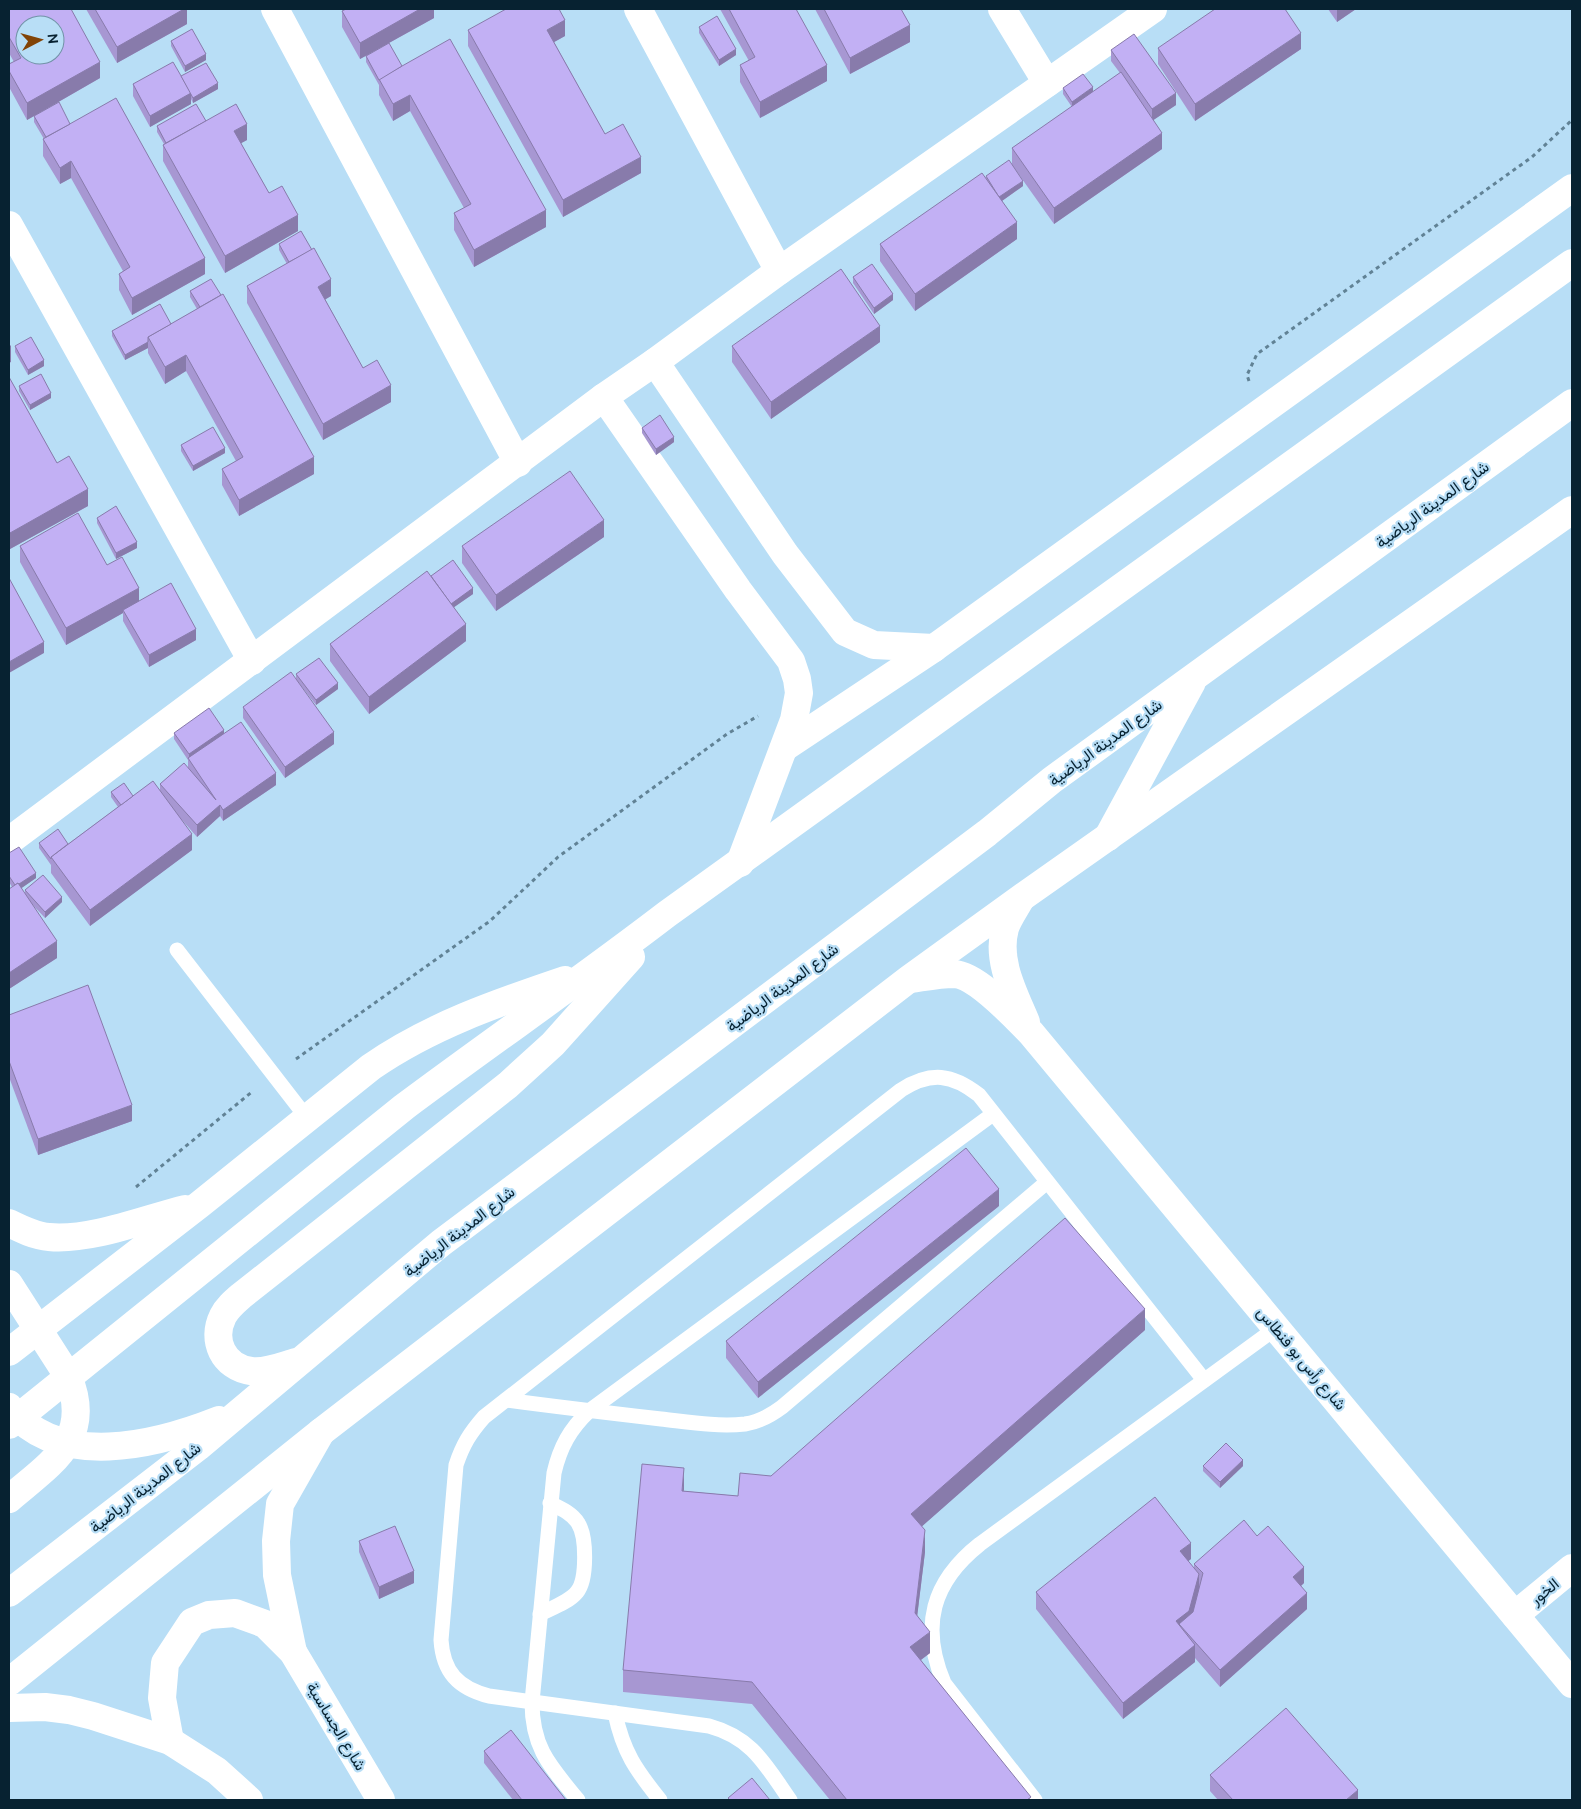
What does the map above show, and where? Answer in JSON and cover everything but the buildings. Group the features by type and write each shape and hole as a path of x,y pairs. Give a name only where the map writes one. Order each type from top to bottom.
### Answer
{"street":[{"path":"275,9 518,463"},
{"path":"638,9 780,271"},
{"path":"1002,9 1047,83"},
{"path":"9,841 604,397 1153,9"},
{"path":"785,747 934,648 1572,188"},
{"path":"9,225 252,661"},
{"path":"242,1411 197,1429 151,1441 100,1447 68,1443 39,1433 12,1417 68,1376 404,1107 463,1063 595,970 668,914 1572,263"},
{"path":"655,362 785,554 845,632 874,645 934,648"},
{"path":"604,397 738,590 791,661 798,679 799,693 794,720 740,862"},
{"name":"شارع المدينة الرياضية","path":"9,1593 198,1447 441,1243 979,838 1052,780 1572,402"},
{"path":"9,1682 321,1432 910,979 1021,898 1572,510"},
{"path":"1108,837 1196,675"},
{"name":"شارع رأس بو فنطاس","path":"1021,898 1006,927 1002,951 1009,980 1031,1032"},
{"path":"302,1360 262,1371 246,1370 232,1364 226,1359 218,1339 218,1332 224,1314 241,1296 508,1085 553,1044 668,914"},
{"path":"9,1352 395,1050 490,1006 595,970"},
{"name":"شارع رأس بو فنطاس","path":"910,979 955,974 964,976 982,986 1031,1032 1572,1684"},
{"path":"9,1223 35,1234 63,1238 98,1232 199,1205"},
{"path":"9,1284 68,1376 74,1391 76,1410 68,1443 54,1460 9,1499"},
{"path":"293,1652 277,1575 276,1541 280,1504 321,1432"},
{"name":"الخور","path":"1515,1615 1572,1568"},
{"path":"170,1742 162,1698 165,1663 192,1622 209,1615 235,1613 265,1624 293,1652"},
{"name":"شارع الجساسية","path":"293,1652 381,1800"},
{"path":"9,1708 69,1710 94,1716 170,1742 217,1771 249,1800"}],"lane":[{"path":"176,950 307,1118"},
{"path":"790,1800 758,1755 737,1736 709,1726 489,1696 463,1686 449,1670 442,1652 441,1640 456,1465 462,1445 484,1417 912,1083 938,1077 951,1078 966,1085 979,1095 1204,1380"},
{"path":"578,1800 543,1755 536,1738 532,1720 550,1503 554,1473 562,1445 570,1432 589,1411 993,1114"},
{"path":"506,1400 717,1425 746,1424 759,1421 771,1415 1047,1182"},
{"path":"1035,1800 944,1683 936,1664 932,1645 931,1625 942,1587 952,1570 965,1556 1276,1328"},
{"path":"540,1614 572,1597 581,1586 583,1580 584,1540 582,1531 578,1522 572,1516 550,1503"},
{"path":"615,1713 618,1732 625,1750 634,1766 660,1800"}],"path":[{"path":"1265,409 1250,389 1247,375 1257,354 1532,157 1572,120"},
{"path":"133,1189 273,1075 490,921 558,857 727,734 799,693"}]}
